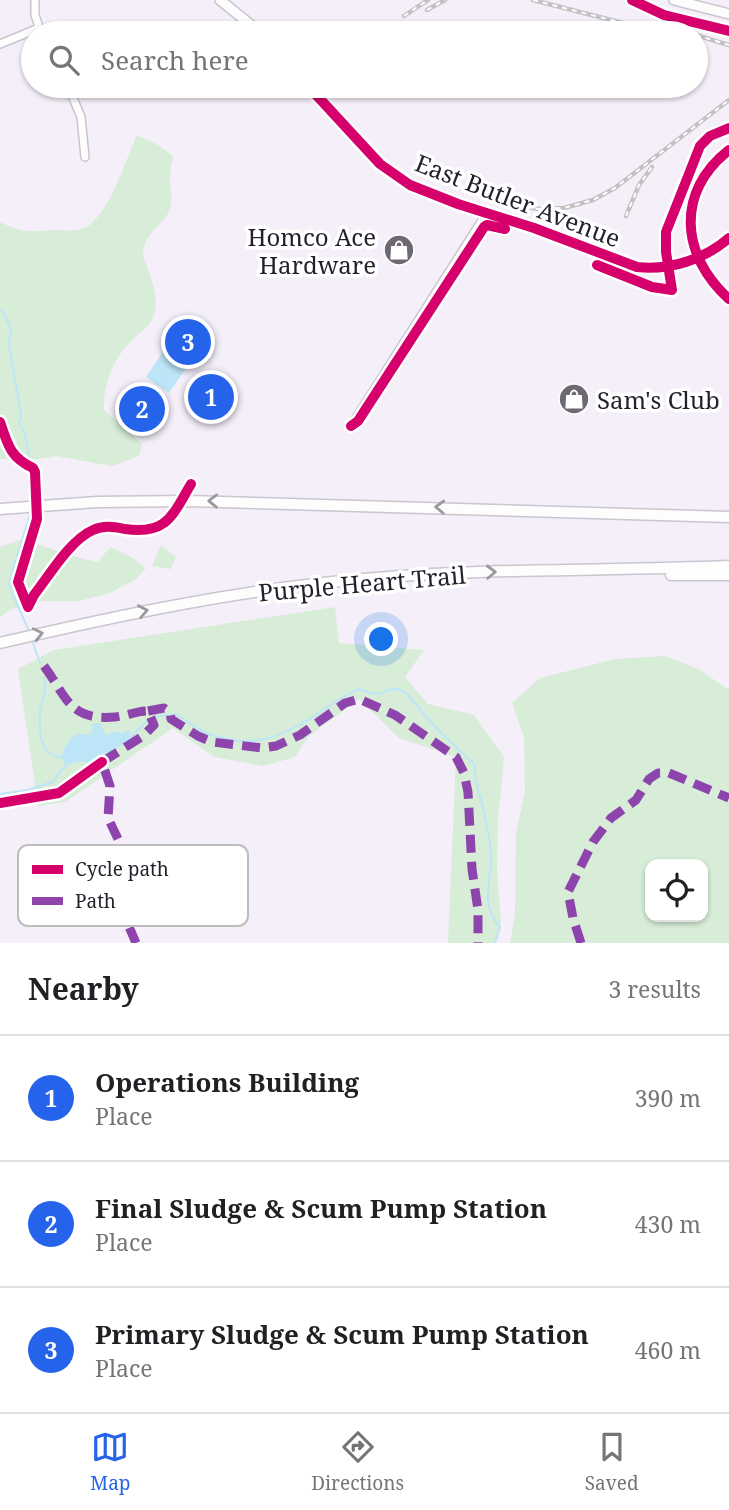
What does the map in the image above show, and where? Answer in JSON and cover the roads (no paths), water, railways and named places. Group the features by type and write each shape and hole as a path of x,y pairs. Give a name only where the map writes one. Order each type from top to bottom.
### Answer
{"highway":[{"path":"0,509 97,502 226,502 729,517"},
{"path":"580,513 608,510 729,511"},
{"name":"Purple Heart Trail","path":"0,643 77,625 240,594 363,579 539,570 729,566"},
{"path":"647,569 667,575 729,575"}],"main road":[{"path":"220,0 246,21"},
{"path":"674,0 729,14"},
{"name":"East Butler Avenue","path":"319,98 380,164 410,185 638,267 665,267 696,258"},
{"path":"729,150 716,160 697,188 691,209 696,258 717,288 729,299"}],"street":[{"path":"35,0 38,21"},
{"path":"0,44 21,37"},
{"path":"73,98 81,117 85,157"},
{"path":"351,426 486,214"},
{"path":"696,258 716,249 729,238"}],"water":[{"path":"163,352 186,368 169,393 146,377"},
{"path":"100,723 106,736 112,732 123,733 130,730 131,740 101,758 66,765 61,755 71,739 81,734 87,735 92,732 93,724"}],"waterway":[{"path":"0,310 11,329 9,344 21,415 19,423 25,434 30,461"},
{"path":"30,469 33,503"},
{"path":"29,631 9,582 31,511"},
{"path":"32,640 40,663"},
{"path":"44,678 40,735 49,752 62,758"},
{"path":"172,715 176,714 209,734 231,740 251,741 288,731 357,689 381,694 387,690 398,689 406,693 437,729 474,764 490,849 490,911 500,927 495,943"},
{"path":"153,717 167,715"},
{"path":"132,736 149,719"},
{"path":"0,794 28,790 52,782 66,765"}],"railway":[{"path":"404,16 428,0"},
{"path":"427,10 445,0"},
{"path":"533,0 615,21"},
{"path":"708,39 729,45"},
{"path":"469,189 498,203 539,209 564,208 593,200 615,188 729,100"},
{"path":"626,216 639,185 652,167"}],"place":[{"name":"Homco Ace Hardware","path":"399,250"},
{"name":"Primary Sludge & Scum Pump Station","path":"188,342"},
{"name":"Operations Building","path":"211,397"},
{"name":"Sam's Club","path":"574,399"},
{"name":"Final Sludge & Scum Pump Station","path":"142,409"}]}
